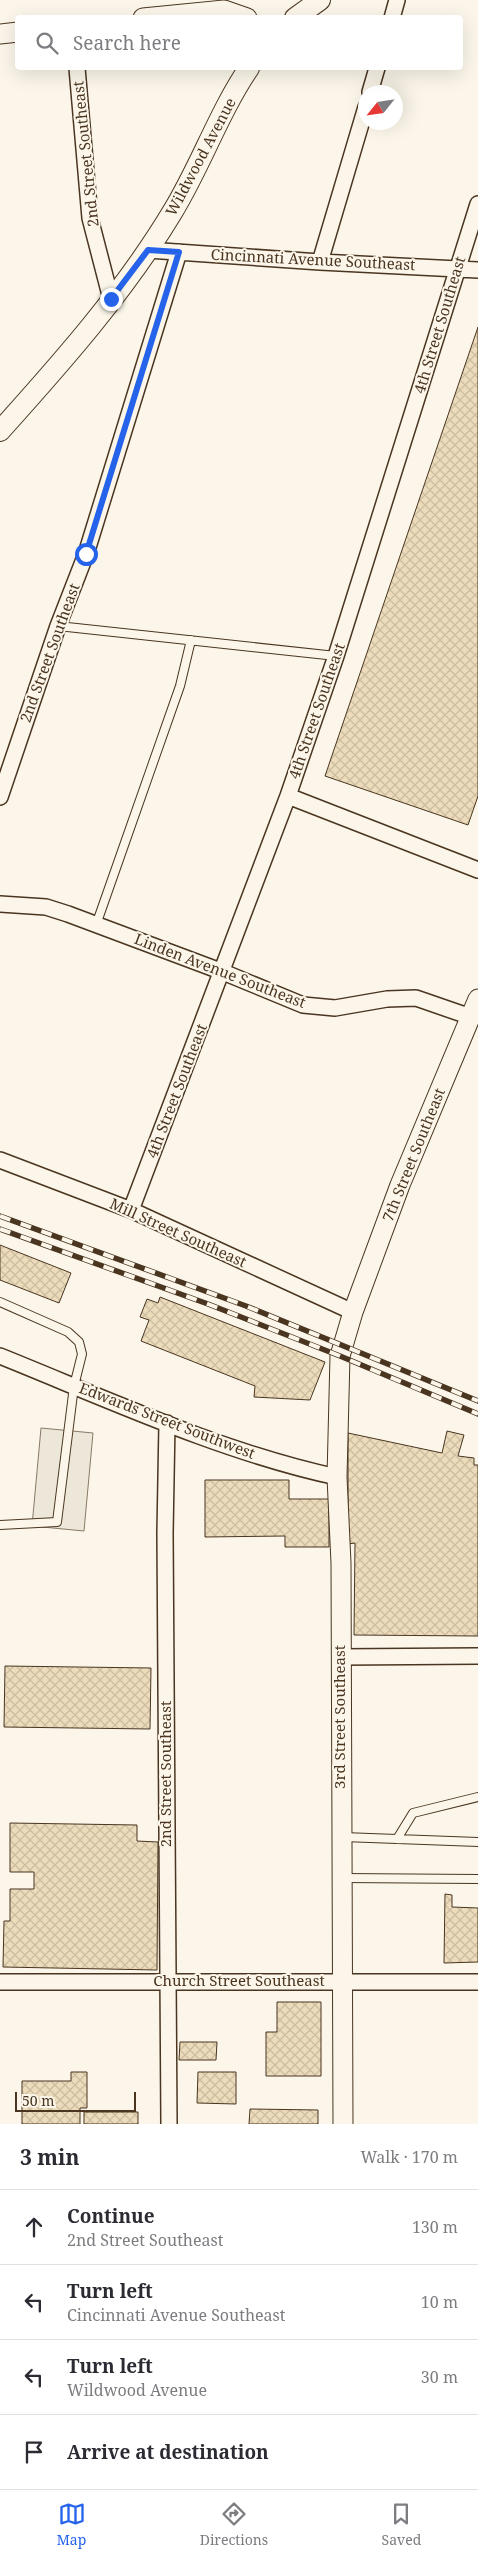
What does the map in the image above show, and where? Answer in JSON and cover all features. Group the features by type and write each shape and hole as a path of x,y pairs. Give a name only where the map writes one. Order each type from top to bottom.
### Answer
{"main road":[{"path":"299,15 320,0"},
{"name":"Wildwood Avenue","path":"0,431 70,353 148,250 199,166 246,70"}],"street":[{"path":"393,15 397,0"},
{"path":"190,15 224,10 239,15"},
{"path":"0,34 15,32"},
{"name":"2nd Street Southeast","path":"77,70 90,218 111,299"},
{"path":"372,85 376,70"},
{"path":"320,262 359,130"},
{"name":"4th Street Southeast","path":"132,1210 288,796 336,656 478,204"},
{"name":"Cincinnati Avenue Southeast","path":"148,250 320,262 458,267 478,270"},
{"name":"2nd Street Southeast","path":"0,797 58,626 86,554 179,252"},
{"path":"288,796 478,870"},
{"name":"Linden Avenue Southeast","path":"0,904 46,907 223,972 303,1005 335,1008 387,999 416,998 470,1018"},
{"name":"7th Street Southeast","path":"353,1312 400,1185 478,999"},
{"name":"Mill Street Southeast","path":"0,1160 132,1210 353,1312"},
{"name":"3rd Street Southeast","path":"343,2124 340,1878 341,1563 337,1477 340,1356 353,1312"},
{"name":"Edwards Street Southwest","path":"0,1356 167,1423 296,1468 337,1477"},
{"name":"2nd Street Southeast","path":"167,1423 165,1533 166,1981 169,2124"},
{"path":"341,1657 478,1656"},
{"name":"Church Street Southeast","path":"0,1982 478,1982"}],"lane":[{"path":"58,626 336,656"},
{"path":"96,925 180,686 191,640"},
{"path":"0,1302 68,1332 79,1342 82,1354 74,1386 57,1522 0,1525"},
{"path":"397,1839 413,1813 478,1797"},
{"path":"340,1837 478,1842"},
{"path":"340,1878 478,1879"}],"shaded area":[{"path":"41,1428 93,1433 84,1531 32,1526"}],"building":[{"path":"478,327 478,796 468,825 325,776"},
{"path":"0,1245 71,1273 59,1303 0,1280"},
{"path":"160,1297 325,1362 310,1400 254,1397 255,1386 141,1341 149,1320 140,1317 147,1299 158,1303"},
{"path":"447,1431 464,1435 458,1456 474,1458 474,1465 478,1465 478,1636 354,1635 355,1543 348,1544 348,1433 442,1453"},
{"path":"205,1480 289,1480 289,1499 329,1499 329,1547 285,1547 285,1536 205,1537"},
{"path":"5,1666 151,1668 150,1729 4,1727"},
{"path":"10,1823 137,1825 137,1841 158,1842 157,1970 3,1967 4,1921 10,1921 10,1889 34,1889 34,1872 10,1872"},
{"path":"445,1894 452,1895 452,1907 478,1908 478,1962 444,1963"},
{"path":"277,2002 321,2002 321,2076 266,2076 266,2032 277,2032"},
{"path":"180,2042 217,2042 216,2060 179,2060"},
{"path":"71,2072 87,2072 87,2108 80,2108 80,2124 22,2124 22,2081 71,2081"},
{"path":"198,2072 236,2072 236,2104 197,2103"},
{"path":"250,2109 318,2110 318,2124 249,2124"},
{"path":"84,2112 138,2112 138,2124 84,2124"}],"railway":[{"path":"0,1216 246,1306 478,1401"},
{"path":"0,1229 208,1304 340,1356 478,1414"}],"route":[{"path":"86,554 179,252 148,250 111,299"}]}
